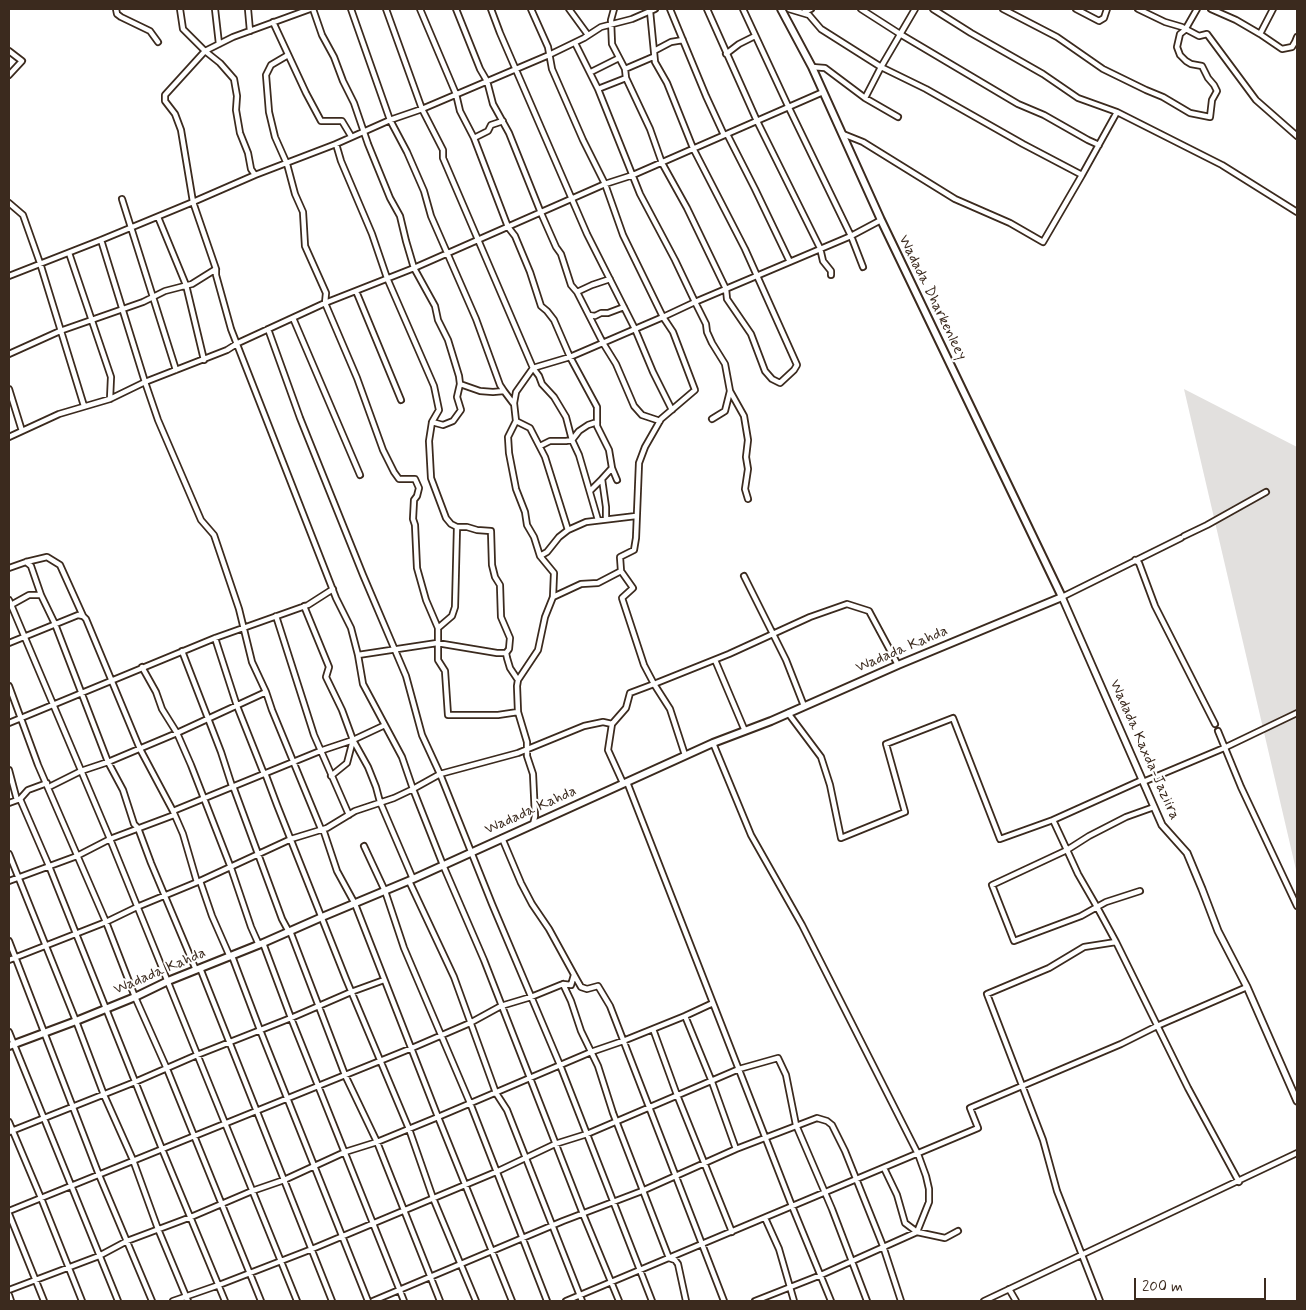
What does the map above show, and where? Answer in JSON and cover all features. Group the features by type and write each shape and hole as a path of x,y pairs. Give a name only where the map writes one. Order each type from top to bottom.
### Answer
{"main road":[{"name":"Wadada Dharkenleey","path":"781,9 812,67 881,220 1062,596"},
{"name":"Wadada Kahda","path":"11,1045 135,997 168,981 355,904 713,743 1062,596"}],"street":[{"path":"116,9 117,14 121,17 150,31 158,42"},
{"path":"180,9 183,29 205,52 220,63 234,79 240,132 255,176"},
{"path":"215,9 219,44"},
{"path":"248,9 250,31"},
{"path":"310,9 250,31 205,52 165,95 165,101 175,114 182,130 193,202 216,269 231,329 333,590 351,628 363,684 373,699 402,756 443,865 484,960 555,1144 619,1301"},
{"path":"314,9 322,35 354,103 390,198 400,216 414,268 435,306 438,320 448,340 460,384 457,396 461,410 453,421 443,425 432,422"},
{"path":"351,9 390,120 407,152 424,191 431,216 476,320 500,385 514,403"},
{"path":"386,9 422,109 443,150 443,158 533,368 566,417 598,520"},
{"path":"420,9 456,94 460,110 474,138 508,227 515,236 530,272 541,306 548,311 554,320 570,357 597,407 597,422 602,438 609,450 612,468 618,480"},
{"path":"456,9 480,69 487,81 493,104 503,121 541,213 561,254 571,285 577,292 616,364 634,406 642,416 660,421"},
{"path":"492,9 554,161 672,410"},
{"path":"532,9 542,31 552,69 583,140 605,184 623,235 663,317 673,332 695,390 660,421 645,447 639,463 634,550 620,557 621,571 633,588 622,598 644,666 670,709 685,756"},
{"path":"569,9 588,35"},
{"path":"9,276 133,228 336,144 351,136 422,109 549,56 601,27 611,24 632,19 652,10 654,54 668,83 693,148 758,276 797,365 780,383 772,379 765,371 751,334 727,298 726,289 687,208 662,162 650,129 626,78 625,69 612,44 611,24 614,9"},
{"path":"670,9 725,135 755,189 789,260"},
{"path":"707,9 757,121 820,248 823,262 831,271 831,275"},
{"path":"743,9 851,236 863,267"},
{"path":"790,9 809,15 821,29 881,67 926,89 1082,175"},
{"path":"804,12 811,9"},
{"path":"861,9 1018,104 1044,115 1067,130 1099,145"},
{"path":"865,98 915,9"},
{"path":"933,9 1043,74 1078,98 1117,112 1222,165 1297,212"},
{"path":"1003,9 1056,38 1103,69 1163,97 1190,113 1210,117 1212,100 1216,92 1202,66 1191,64 1180,55 1177,47 1180,34 1185,30 1197,9"},
{"path":"1076,9 1099,21 1104,18 1107,9"},
{"path":"1138,9 1199,36 1207,34 1256,100 1297,136"},
{"path":"1211,9 1236,20 1282,49 1292,48 1296,41"},
{"path":"1260,34 1273,9"},
{"path":"273,22 321,121 342,121 351,136"},
{"path":"726,54 739,44 755,36"},
{"path":"625,69 654,54 668,44 683,40"},
{"path":"575,43 591,72 649,214 675,260 706,324 712,343 725,364 730,392 744,416 748,440 746,457 748,469 744,489 748,499"},
{"path":"9,51 22,61 9,75"},
{"path":"288,55 271,65 266,75 269,112 275,137 287,164 303,212 305,246 326,293 325,303 394,472 399,479 415,479 419,488 414,500 413,519 415,525 417,568 426,600 438,628 438,660 444,671 448,715 498,715 518,712"},
{"path":"591,72 619,58"},
{"path":"812,67 825,68 865,98 898,117"},
{"path":"598,89 626,78"},
{"path":"9,437 59,414 110,399 144,382 204,360 325,303 414,268 605,184 633,175 823,92"},
{"path":"843,134 877,150 955,199 1010,223 1044,242 1117,112"},
{"path":"474,138 488,131 491,125 503,121"},
{"path":"336,144 341,161 372,234 387,278 434,386 439,410 432,422 429,441 431,478 446,518 457,527 491,532 492,565 495,577 500,585 502,617 510,638 509,649 506,652 510,668 518,680"},
{"path":"122,199 133,228 176,370"},
{"path":"9,203 23,215 40,263 84,406"},
{"path":"158,217 186,285 204,360"},
{"path":"533,825 535,816 533,774 527,756 527,742 518,712 517,686 518,680 538,650 545,617 553,597 554,572 540,556 534,537 527,525 526,512 516,489 508,437 516,421 514,403 516,392 533,368 570,357 603,343 758,276 789,260 851,236 881,220"},
{"path":"101,240 144,382 158,420 201,520 214,535 252,662 322,829 337,871 355,904 512,1301"},
{"path":"69,252 111,377 110,399"},
{"path":"9,354 60,331 143,302 165,291 192,284 216,269"},
{"path":"577,292 610,280"},
{"path":"356,291 401,400"},
{"path":"589,315 595,316 624,307"},
{"path":"292,318 360,475"},
{"path":"268,329 300,418 406,676 422,735 473,852 492,904 560,1065 652,1301"},
{"path":"460,384 480,391 504,391"},
{"path":"9,389 22,431"},
{"path":"712,419 725,411 730,392"},
{"path":"516,421 530,428 540,446 568,530"},
{"path":"540,446 550,441 572,440 588,424 597,422"},
{"path":"590,491 612,468"},
{"path":"602,479 606,519"},
{"path":"1062,596 1207,526 1266,492"},
{"path":"540,556 547,552 559,537 568,530 586,522 636,516"},
{"path":"438,628 452,616 456,607 457,527"},
{"path":"9,568 47,557 60,565 140,749 183,834 212,916 231,956 368,1301"},
{"path":"1135,560 1139,563 1155,606 1215,724"},
{"path":"26,562 31,566 41,595 55,624 108,762 124,790 134,824 138,828 165,896 230,1042 332,1301"},
{"path":"553,597 582,584 598,582 621,571"},
{"path":"744,576 774,634 804,706"},
{"path":"9,723 182,651 304,606 333,590"},
{"path":"41,595 29,595 10,602 110,839 297,1301"},
{"name":"Wadada Kaxda-Jaziira","path":"1062,596 1162,826 1187,853 1218,931 1247,987 1297,1101"},
{"path":"831,1301 625,782 608,750 612,724 626,708 630,693 715,660 810,617 847,604 869,611 898,665"},
{"path":"304,606 330,667 326,677 376,787 380,802 411,880 454,978 496,1093 507,1110 582,1301"},
{"path":"9,644 78,615 83,616"},
{"path":"276,616 320,750 349,815"},
{"path":"215,638 237,706 351,992 409,1129 433,1198 476,1301"},
{"path":"358,655 437,643 497,653 506,652"},
{"path":"182,651 282,919 289,932 345,1075 377,1142 440,1301"},
{"path":"715,660 745,731"},
{"path":"142,667 156,692 162,709 177,734 204,798 251,927 261,944 404,1301"},
{"path":"9,686 38,765 167,1069 260,1301"},
{"path":"9,804 19,800 28,790 48,785 177,734 266,692"},
{"path":"788,713 821,757 830,785 841,838 905,812 886,744 953,718 1000,839 1053,820 1224,748 1297,713"},
{"path":"9,960 106,922 137,907 199,882 291,839 331,826 349,815 394,798 440,774 518,753 584,726 603,722 612,724"},
{"path":"9,881 77,856 110,839 174,813 232,786 320,750 353,740 385,725"},
{"path":"1218,731 1224,748 1297,906"},
{"path":"331,776 347,762 353,740"},
{"path":"713,743 752,835 802,925 918,1154 926,1176 929,1202 917,1232 883,1246 852,1262 755,1301"},
{"path":"9,770 19,800 49,866 225,1301"},
{"path":"1140,891 1106,902 1081,916 1014,941 992,885 1067,850 1089,836 1154,806"},
{"path":"1053,820 1188,1088 1239,1182"},
{"path":"502,838 532,904 549,929 574,975 582,987 587,989 598,986 604,994 724,1301"},
{"path":"364,846 385,891 404,948 470,1103 547,1301"},
{"path":"9,854 187,1299"},
{"path":"9,941 100,1175 152,1301"},
{"path":"1100,1301 1057,1191 1048,1155 987,994 1049,968 1084,947 1116,942"},
{"path":"44,1301 9,1212 412,1048 470,1023 501,1006 531,997 563,984 571,985 574,975"},
{"path":"11,1131 104,1095 197,1055 384,980"},
{"path":"563,984 581,1031 598,1066 642,1192 669,1258 675,1260 678,1264 686,1301"},
{"path":"566,1301 978,1128 970,1108 1122,1044 1157,1026 1247,987"},
{"path":"9,1290 99,1256 127,1241 284,1180 345,1152 409,1129 591,1052 685,1016 713,1002"},
{"path":"685,1016 712,1082 736,1149"},
{"path":"653,1029 677,1095 732,1232"},
{"path":"9,1032 11,1045 44,1118 118,1301"},
{"path":"173,1301 187,1299 312,1249 496,1172 526,1156 587,1134 739,1069 778,1058 786,1075 796,1124 867,1301"},
{"path":"373,1301 613,1201 642,1192 796,1124 817,1118 827,1121 832,1125 845,1151 883,1246 902,1301"},
{"path":"9,1122 11,1131 41,1198 82,1301"},
{"path":"984,1301 1297,1153"},
{"path":"884,1168 897,1195 905,1223 917,1232 945,1238 958,1232"},
{"path":"765,1218 779,1248 794,1301"},
{"path":"1010,1289 1016,1301"},
{"path":"9,1295 11,1301"}],"shaded area":[{"path":"1184,389 1297,447 1297,874"}]}
